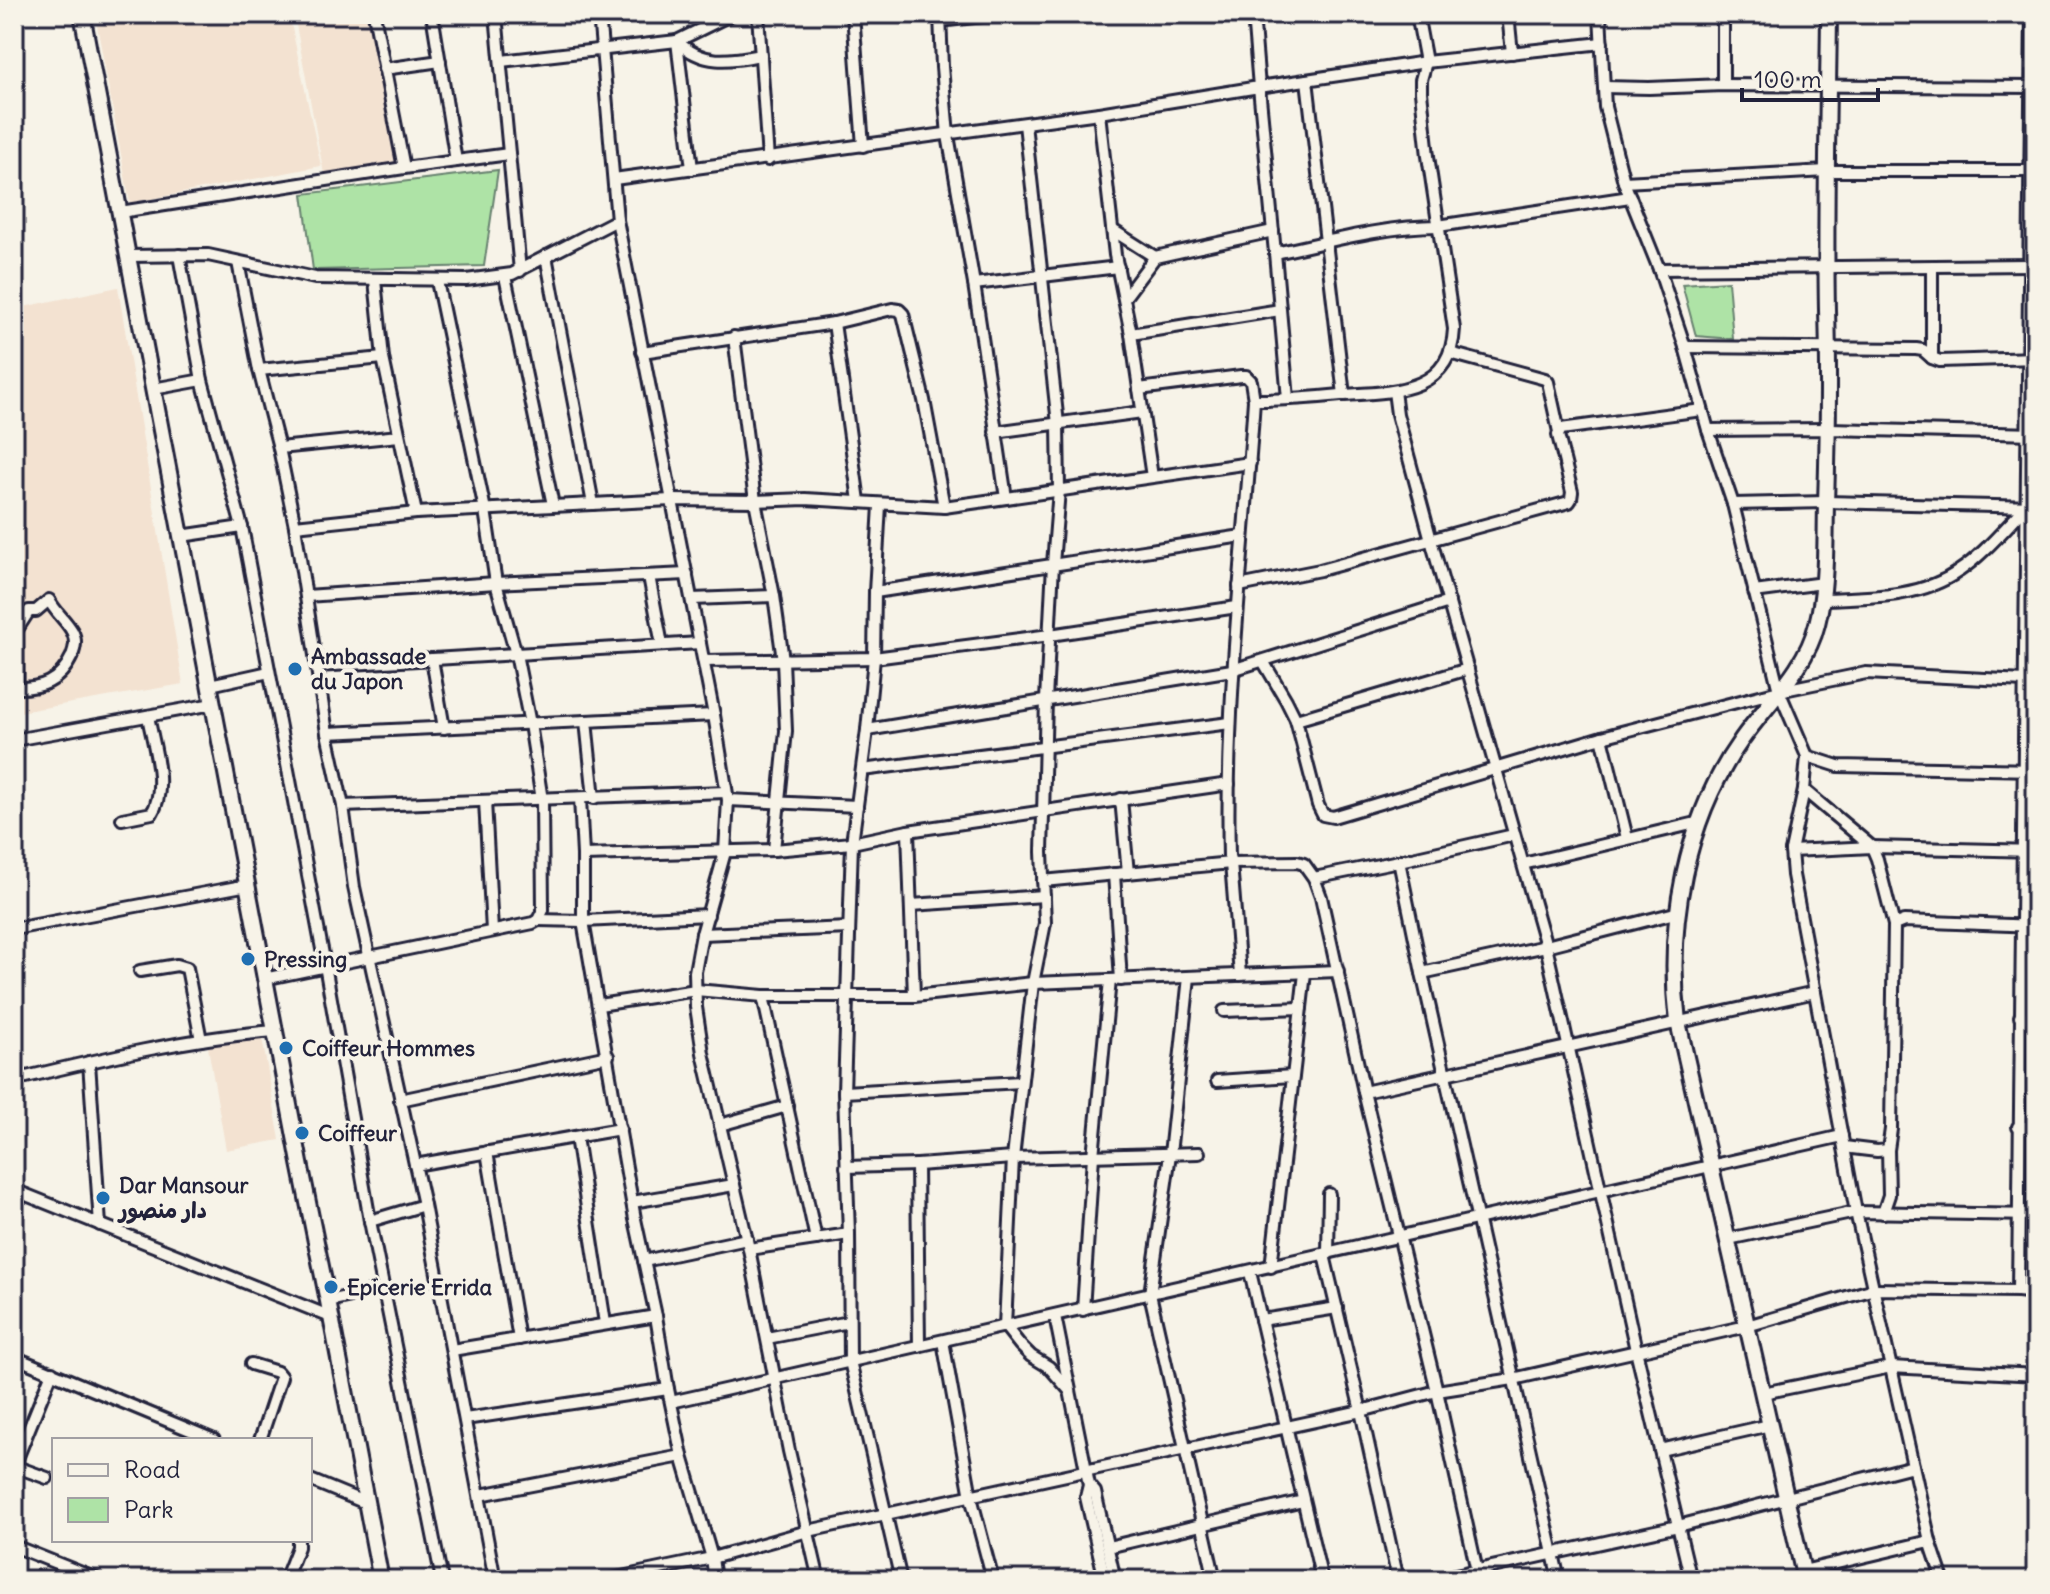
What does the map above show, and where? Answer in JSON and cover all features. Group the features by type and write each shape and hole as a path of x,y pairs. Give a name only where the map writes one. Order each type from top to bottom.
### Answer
{"street":[{"path":"82,14 381,1580"},
{"path":"374,14 404,168"},
{"path":"432,14 456,161"},
{"path":"496,14 520,271"},
{"path":"599,14 617,220 704,661 727,796 725,852 702,934 695,972 696,1007 703,1053 748,1244 819,1580"},
{"path":"501,61 677,41 732,14"},
{"path":"758,14 768,160"},
{"path":"853,14 863,146"},
{"path":"1000,14 940,18 948,135 1006,498"},
{"path":"1253,14 1288,399"},
{"path":"1254,400 1394,391 1419,385 1434,375 1444,366 1450,353 1454,329 1421,92 1426,62 1417,14"},
{"path":"1508,14 1512,53"},
{"path":"1600,14 1605,107 1624,182 1659,269 1685,347 1733,504 1779,691 1807,756 1804,790 1791,851 1793,875 1856,1212 1930,1541 1943,1580"},
{"path":"1723,14 1723,85"},
{"path":"1829,14 1829,429 1822,599 1818,624 1801,662 1731,755 1700,822 1684,878 1679,912 1675,976 1678,1022 1804,1575 1930,1541"},
{"path":"2018,1291 2023,769 2031,507 2029,265 2032,14"},
{"path":"677,41 692,53 716,60 761,55"},
{"path":"677,41 692,169"},
{"path":"614,179 1025,124 1426,62 1602,43"},
{"path":"384,69 440,61"},
{"path":"1307,80 1344,395"},
{"path":"1604,87 2033,87"},
{"path":"1099,113 1118,267 1152,477"},
{"path":"1025,124 1058,424 1059,490 1046,700 1045,923 1033,983 1013,1158 1005,1326 1020,1345 1049,1367 1070,1391"},
{"path":"120,212 509,154"},
{"path":"1624,182 1827,171 2030,171"},
{"path":"1275,253 1406,228 1438,226 1630,197"},
{"path":"128,256 208,255 309,278 466,280 505,276 520,271 617,220"},
{"path":"1114,231 1155,257"},
{"path":"1125,297 1155,257 1273,231"},
{"path":"179,255 202,380 242,527 370,1221 442,1580"},
{"path":"546,256 593,504"},
{"path":"238,262 295,526 354,887 424,1205 495,1580"},
{"path":"1659,269 2029,265"},
{"path":"974,284 1118,267"},
{"path":"1932,267 1932,358"},
{"path":"505,276 553,505"},
{"path":"375,280 383,358 416,513"},
{"path":"437,281 485,510 496,583 516,654 530,724 542,800 543,910 538,920"},
{"path":"642,352 899,310 903,314 924,400 944,507"},
{"path":"1131,334 1280,310"},
{"path":"834,323 859,501"},
{"path":"734,337 755,501 783,660 786,731 774,850"},
{"path":"1685,347 1916,349 1948,362 2032,358"},
{"path":"1239,586 1320,570 1569,502 1572,492 1548,382 1450,353"},
{"path":"259,370 383,358"},
{"path":"1139,389 1246,376 1251,381 1254,400 1230,723 1229,828 1240,975"},
{"path":"153,389 202,380"},
{"path":"1394,391 1397,414 1431,540 1546,946 1691,1580"},
{"path":"1559,432 1561,429 1702,410"},
{"path":"995,432 1142,412"},
{"path":"1708,430 1829,429 2031,434"},
{"path":"279,448 399,436"},
{"path":"295,526 416,513 671,500 805,499 944,507 1250,463"},
{"path":"1733,504 1826,502 2031,507"},
{"path":"880,505 874,658 852,843 844,1092 850,1361 901,1580"},
{"path":"1822,599 1889,597 1940,581 1959,571 2031,507"},
{"path":"181,536 242,527"},
{"path":"875,592 1242,536"},
{"path":"306,596 687,574"},
{"path":"649,576 662,645"},
{"path":"1754,592 1823,583"},
{"path":"692,599 774,596"},
{"path":"49,600 72,630 76,642 66,669 43,686 31,688 16,684 15,631 29,611 36,611 49,600"},
{"path":"867,730 1232,670 1449,602"},
{"path":"704,661 874,658 1237,607"},
{"path":"317,666 700,643"},
{"path":"432,659 444,728"},
{"path":"1263,661 1296,720 1318,805 1323,815 1333,817 1602,737 1779,691 1866,673 2025,681"},
{"path":"1296,720 1468,669"},
{"path":"210,685 269,672"},
{"path":"14,740 213,704"},
{"path":"327,733 714,715"},
{"path":"122,819 152,813 158,800 160,785 148,716"},
{"path":"586,721 594,798"},
{"path":"862,770 1230,723"},
{"path":"1602,737 1627,838"},
{"path":"1807,756 1838,766 2036,770"},
{"path":"583,855 774,850 852,843 908,831 1229,784"},
{"path":"1804,790 1872,847 1894,925 1889,1195 1883,1213"},
{"path":"343,806 727,796 777,803 857,806"},
{"path":"580,798 583,921 668,1389 682,1456 712,1558 715,1580"},
{"path":"1121,799 1128,873"},
{"path":"485,801 492,931"},
{"path":"1523,864 1700,822"},
{"path":"908,831 914,996"},
{"path":"1314,878 1514,835"},
{"path":"1791,851 1872,847 2036,851"},
{"path":"1399,861 1559,1580"},
{"path":"1043,881 1231,863 1297,862 1304,864 1314,878 1321,897 1478,1575"},
{"path":"1083,1310 1093,1156 1115,980 1114,874"},
{"path":"14,929 248,885"},
{"path":"911,905 1044,896"},
{"path":"1422,973 1679,912"},
{"path":"264,979 538,920 708,915"},
{"path":"1894,925 1904,921 2036,926"},
{"path":"702,934 849,928"},
{"path":"140,971 177,965 187,968 201,1040"},
{"path":"599,1005 696,990 763,996 914,996 1033,983 1338,971"},
{"path":"1271,1267 1305,973"},
{"path":"1189,977 1170,1154 1150,1294 1215,1580"},
{"path":"1364,1092 1815,992"},
{"path":"763,996 816,1239"},
{"path":"1224,1011 1301,1008"},
{"path":"2020,1017 2036,1018"},
{"path":"14,1080 201,1040 275,1031"},
{"path":"400,1100 608,1056"},
{"path":"89,1062 100,1225"},
{"path":"1217,1081 1293,1076"},
{"path":"844,1092 1021,1082"},
{"path":"720,1125 787,1106"},
{"path":"2018,1127 2036,1127"},
{"path":"415,1165 620,1129"},
{"path":"576,1137 605,1323"},
{"path":"671,1402 1711,1167 1843,1141 1877,1151 1888,1150"},
{"path":"487,1152 519,1339"},
{"path":"846,1167 1199,1153"},
{"path":"917,1165 919,1346"},
{"path":"632,1202 734,1185"},
{"path":"14,1190 331,1317"},
{"path":"1329,1194 1326,1254 1398,1580"},
{"path":"370,1221 424,1205"},
{"path":"1728,1239 1856,1212 2036,1215"},
{"path":"644,1261 748,1244 849,1234"},
{"path":"1250,1272 1322,1580"},
{"path":"328,1301 384,1289"},
{"path":"607,1580 712,1558 808,1531 1361,1411 1437,1391 1513,1379 1747,1326 1874,1289 2036,1293"},
{"path":"1261,1320 1337,1308"},
{"path":"452,1350 656,1316"},
{"path":"1055,1316 1089,1485 1086,1497 1105,1580"},
{"path":"767,1338 849,1322"},
{"path":"943,1341 971,1497 993,1580"},
{"path":"14,1357 209,1438"},
{"path":"251,1364 277,1372 281,1380 261,1438"},
{"path":"1763,1393 1891,1367 2036,1375"},
{"path":"47,1478 14,1466 52,1372"},
{"path":"465,1419 668,1389"},
{"path":"1660,1450 1770,1425"},
{"path":"480,1495 682,1456"},
{"path":"1433,1580 1478,1575 1913,1466"},
{"path":"312,1481 366,1503"},
{"path":"1089,1485 1095,1492 1115,1580"},
{"path":"1108,1547 1303,1501"},
{"path":"285,1580 298,1542"},
{"path":"15,1549 99,1580"}],"shaded area":[{"path":"95,14 289,14 321,166 130,203"},
{"path":"294,14 369,14 398,163 324,174"},
{"path":"118,287 183,684 14,713 14,309"},
{"path":"262,1038 280,1140 226,1150 208,1047"}],"green space":[{"path":"498,170 484,266 313,270 303,194"},
{"path":"1728,281 1733,339 1696,336 1682,284"}],"place":[{"name":"Ambassade du Japon","path":"295,669"},
{"name":"Pressing","path":"248,959"},
{"name":"Coiffeur Hommes","path":"286,1048"},
{"name":"Coiffeur","path":"302,1133"},
{"name":"Dar Mansour دار منصور","path":"103,1198"},
{"name":"Epicerie Errida","path":"331,1287"}]}
